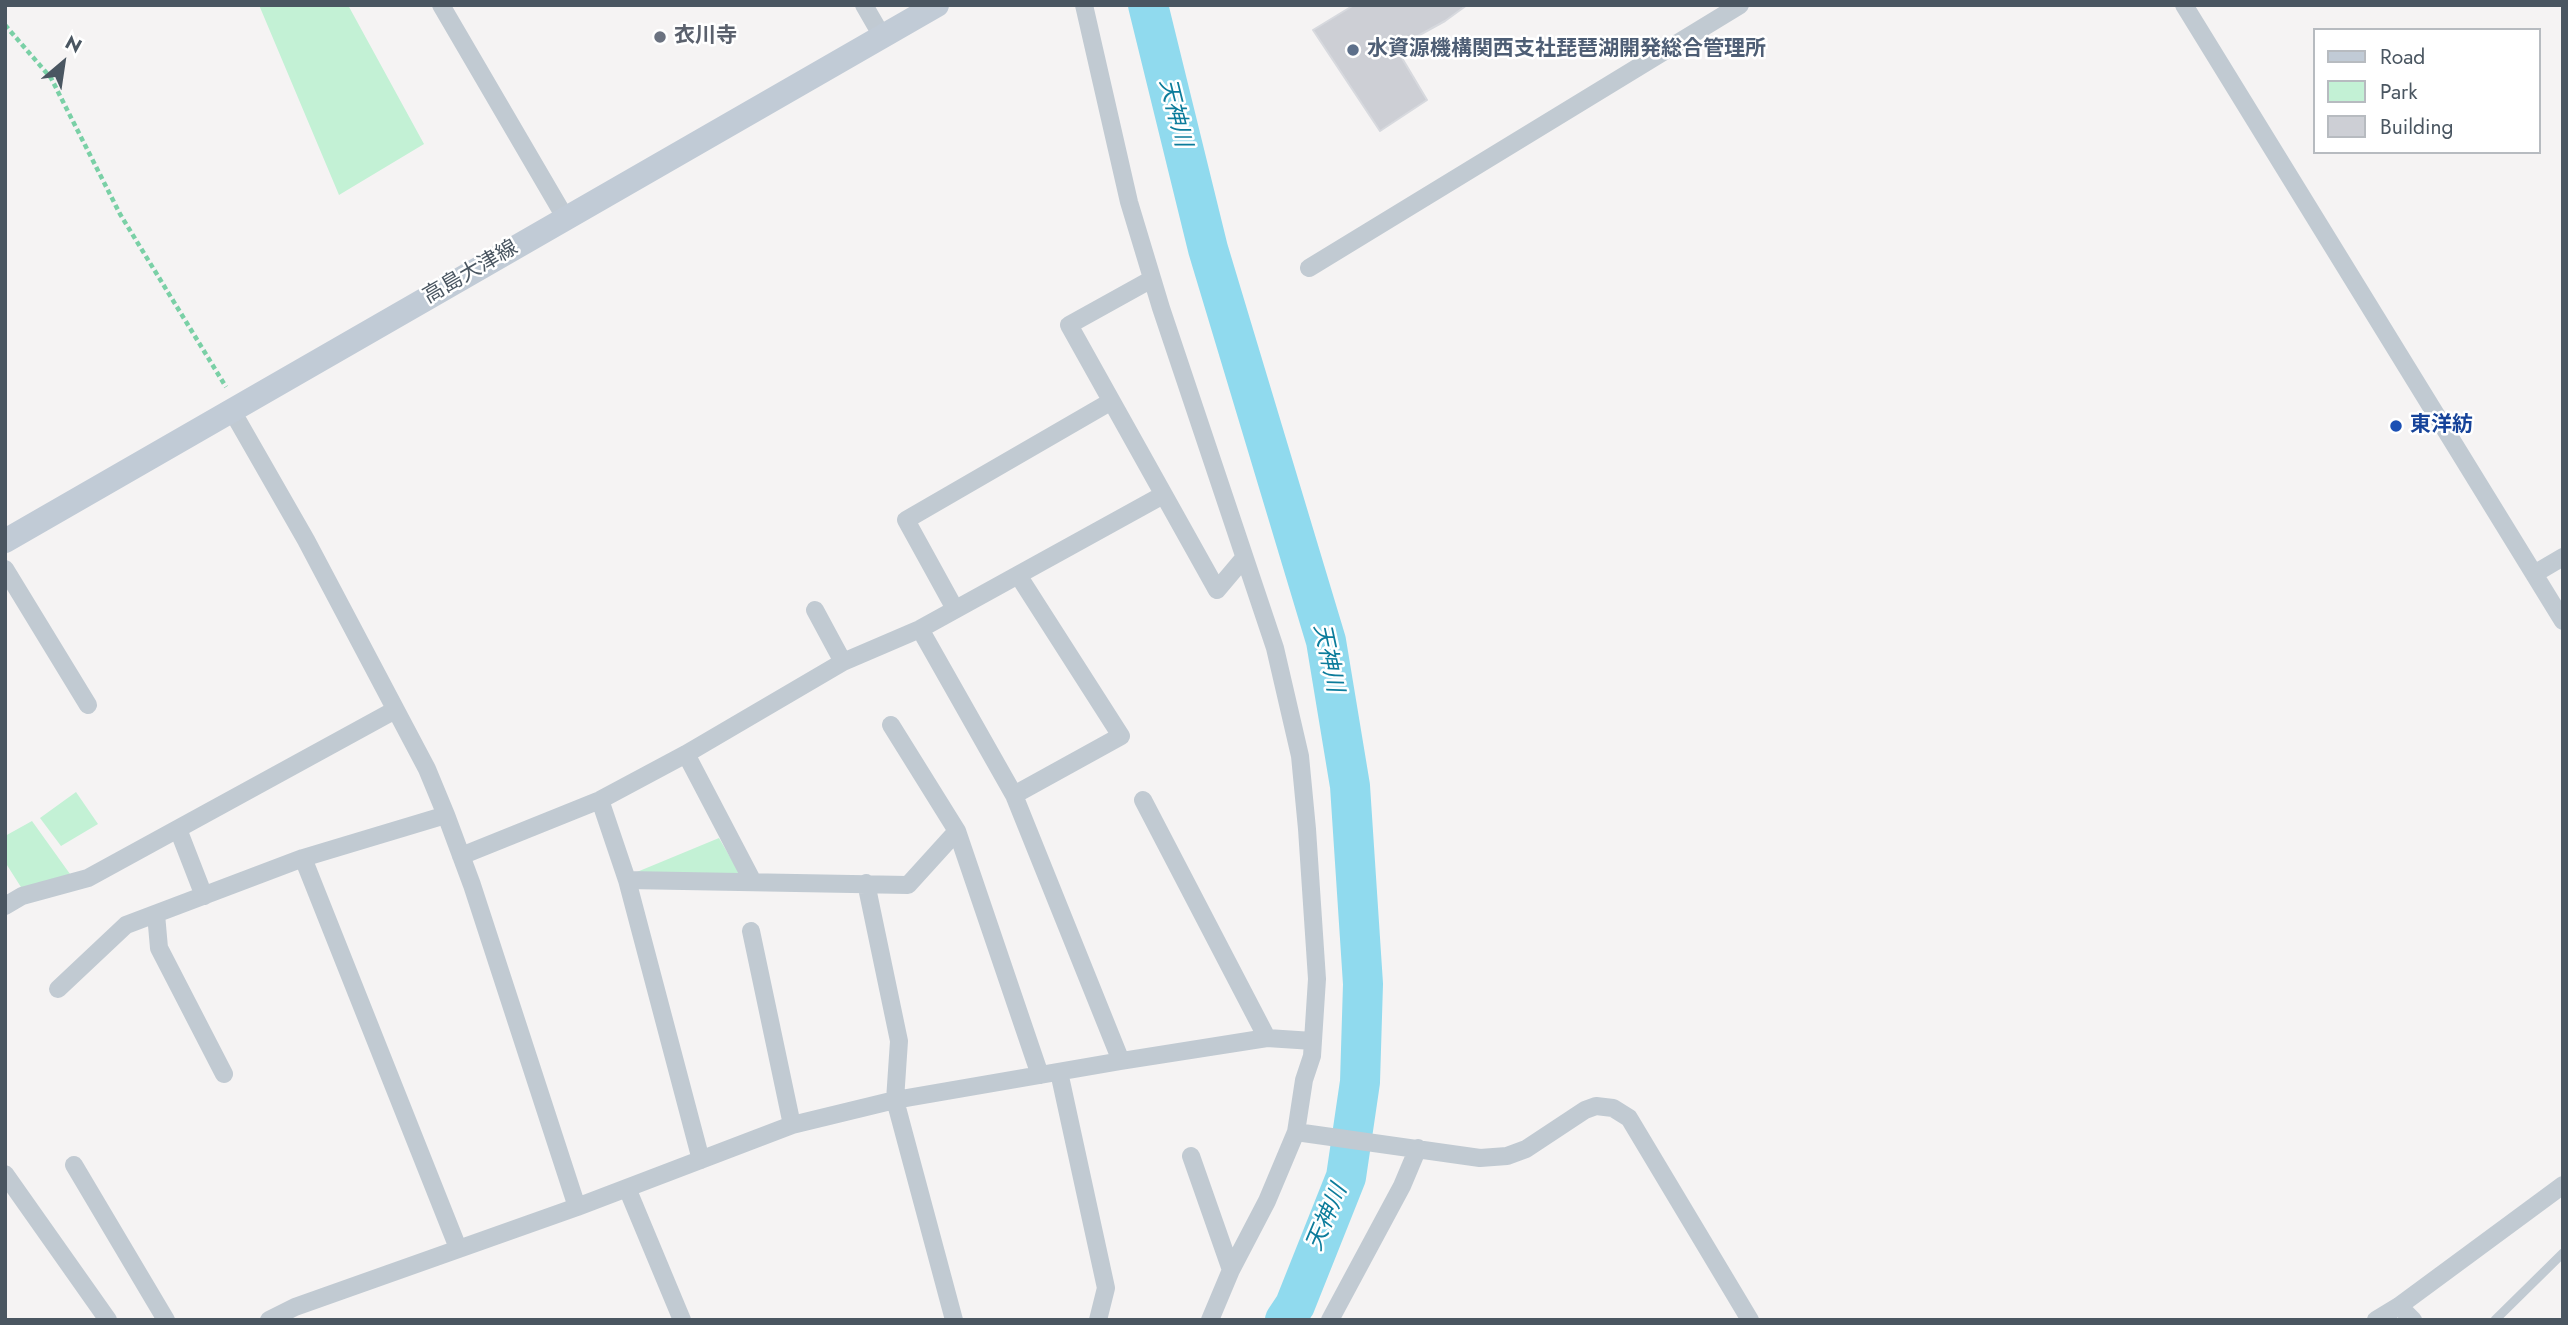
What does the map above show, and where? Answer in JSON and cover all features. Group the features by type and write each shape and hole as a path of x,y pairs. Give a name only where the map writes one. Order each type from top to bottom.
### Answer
{"main road":[{"name":"高島大津線","path":"5,541 937,5"}],"street":[{"path":"441,5 566,219"},
{"path":"864,5 883,38"},
{"path":"1084,5 1129,202 1275,648 1300,756 1317,979 1302,1132 1231,1270 1210,1320"},
{"path":"1309,268 1740,5"},
{"path":"2184,5 2561,614"},
{"path":"1152,279 1069,325 1217,590 1244,558"},
{"path":"955,609 906,520 1110,402"},
{"path":"235,407 426,769 446,815 577,1207"},
{"path":"461,856 600,800 686,754 843,662 920,629 1163,495"},
{"path":"2534,574 2563,557"},
{"path":"5,569 88,705"},
{"path":"1014,795 1121,736 1018,575"},
{"path":"815,610 843,662"},
{"path":"920,629 1014,795 1121,1061"},
{"path":"5,906 22,896 88,878 395,710"},
{"path":"891,725 957,831 1040,1075"},
{"path":"686,754 753,882"},
{"path":"600,800 627,880 701,1160"},
{"path":"1143,800 1266,1038"},
{"path":"58,989 126,925 303,858 446,815"},
{"path":"178,829 204,896"},
{"path":"627,880 908,885 957,831"},
{"path":"303,858 458,1248"},
{"path":"866,883 899,1041 895,1100 954,1320"},
{"path":"156,914 159,948 224,1074"},
{"path":"751,931 792,1125"},
{"path":"269,1320 295,1307 577,1207 792,1125 895,1100 1121,1061 1266,1038 1313,1041"},
{"path":"1059,1072 1106,1288 1098,1320"},
{"path":"1302,1132 1480,1158 1507,1156 1527,1149 1585,1110 1596,1106 1613,1108 1629,1118 1750,1320"},
{"path":"1330,1320 1402,1186 1418,1148"},
{"path":"1191,1156 1231,1270"},
{"path":"75,1165 166,1320"},
{"path":"5,1174 108,1320"},
{"path":"2376,1320 2399,1306 2563,1185"},
{"path":"627,1188 682,1320"},
{"path":"2399,1306 2413,1320"}],"lane":[{"path":"2496,1320 2563,1253"}],"path":[{"path":"5,25 51,78 120,214 235,407"}],"green space":[{"path":"259,5 348,5 424,144 339,195"},
{"path":"76,792 98,824 61,846 40,818"},
{"path":"32,821 70,874 26,895 5,862 5,836"},
{"path":"719,838 740,874 632,874"}],"building":[{"path":"1354,5 1467,5 1445,21 1396,48 1427,100 1380,131 1313,30"}],"waterway":[{"name":"天神川","path":"1148,5 1208,249 1326,641 1350,786 1363,984 1360,1082 1346,1177 1295,1305 1285,1320"}],"place":[{"name":"衣川寺","path":"660,37"},
{"name":"水資源機構関西支社琵琶湖開発総合管理所","path":"1353,50"},
{"name":"東洋紡","path":"2396,426"}]}
